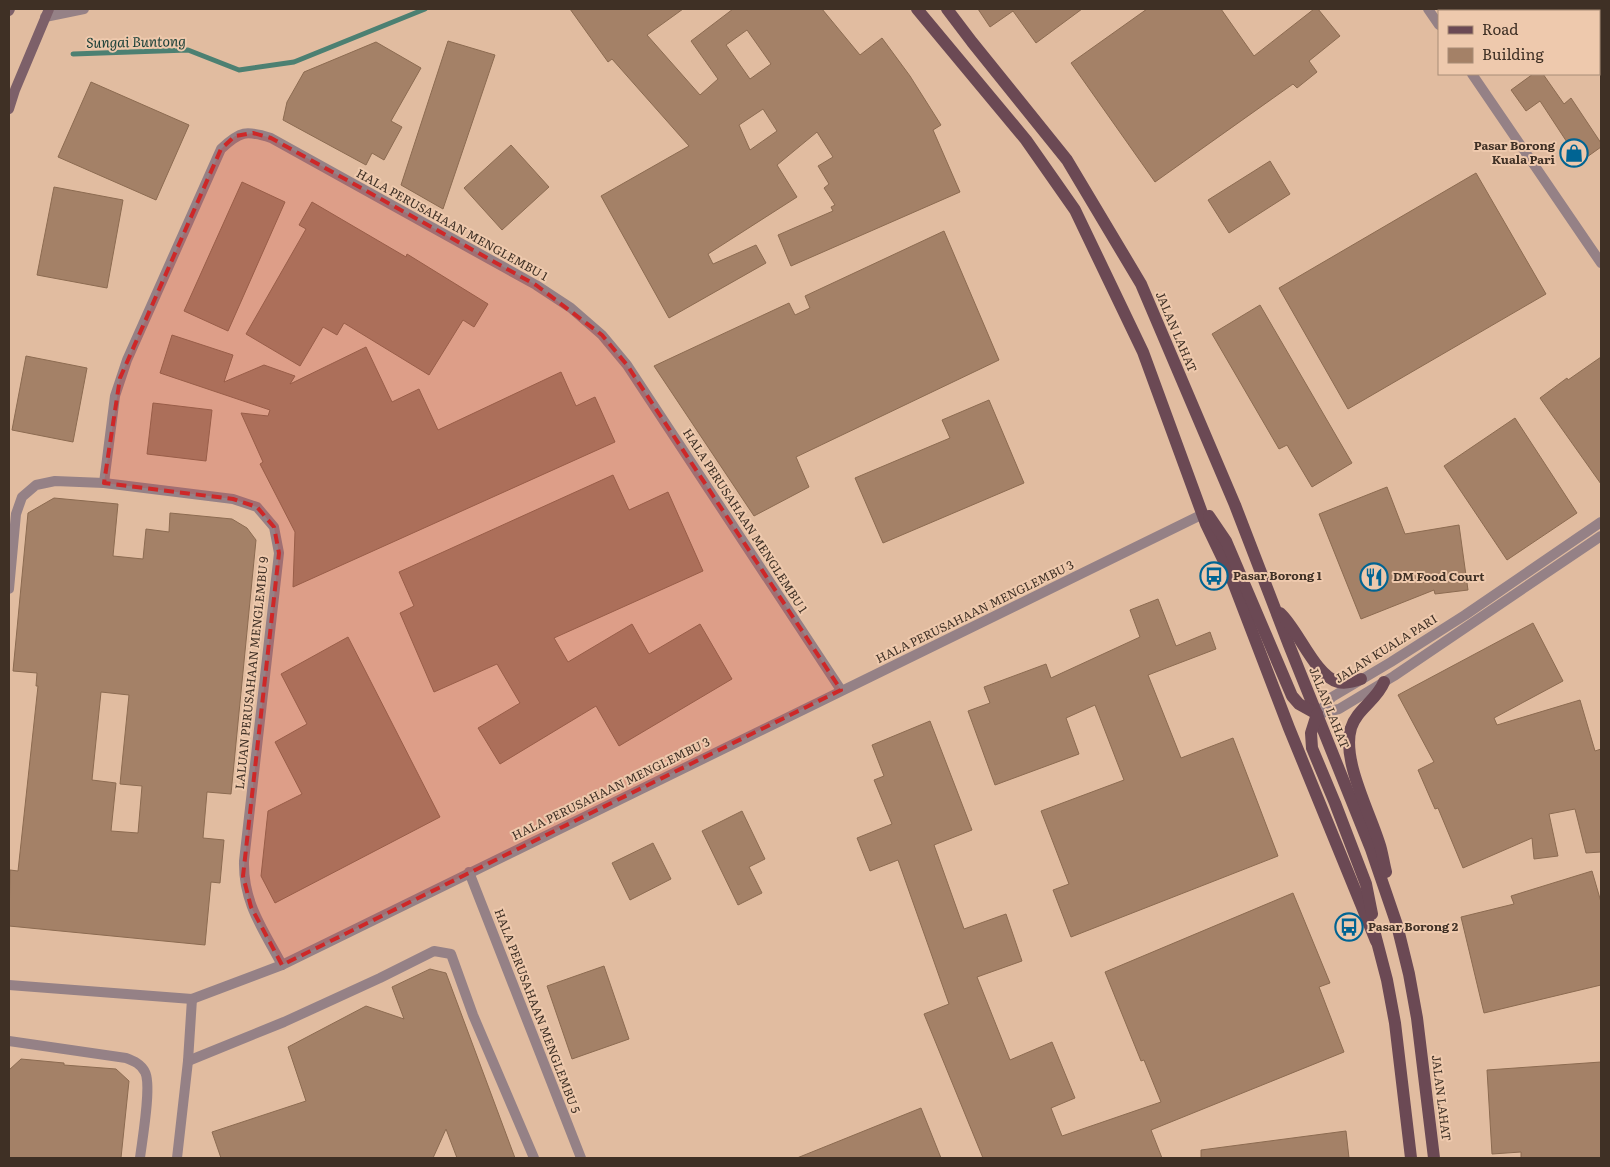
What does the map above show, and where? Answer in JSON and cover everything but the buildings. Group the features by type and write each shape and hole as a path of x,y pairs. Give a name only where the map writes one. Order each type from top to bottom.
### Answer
{"main road":[{"path":"917,9 1026,140 1074,210 1143,352 1203,514 1230,574 1376,941"},
{"name":"JALAN LAHAT","path":"947,9 1067,160 1141,284 1234,505 1371,849 1397,925 1417,1018 1434,1158"},
{"path":"9,109 47,13"},
{"path":"1203,514 1214,522 1226,541 1292,696 1299,704 1317,714 1311,733 1312,748 1366,884 1376,941 1387,980 1395,1023 1411,1158"},
{"path":"1274,608 1283,616 1315,663 1327,676 1337,682 1350,683 1361,679"},
{"path":"1384,682 1380,692 1358,715 1351,726 1348,741 1350,761 1381,850 1397,925"}],"street":[{"path":"47,13 84,9"},
{"path":"1428,9 1438,24"},
{"path":"1473,75 1601,264"},
{"name":"HALA PERUSAHAAN MENGLEMBU 1","path":"104,483 115,396 127,360 221,149 235,136 253,132 271,138 536,285 571,308 602,335 627,365 841,690"},
{"name":"LALUAN PERUSAHAAN MENGLEMBU 9","path":"9,590 16,514 22,497 36,485 54,481 104,483 233,499 257,507 274,527 279,553 243,876 251,907 282,965"},
{"name":"HALA PERUSAHAAN MENGLEMBU 3","path":"9,985 192,999 282,965 1203,514"},
{"name":"JALAN KUALA PARI","path":"1317,714 1332,697 1457,620 1601,522"},
{"name":"JALAN KUALA PARI","path":"1317,714 1339,708 1384,682 1601,536"},
{"name":"HALA PERUSAHAAN MENGLEMBU 5","path":"469,872 581,1158"},
{"path":"188,1061 284,1022 434,951 451,954 473,1015 534,1158"},
{"path":"177,1158 188,1061 192,999"},
{"path":"9,1042 126,1058 137,1062 146,1072 148,1086 140,1158"}],"highlighted area":[{"path":"253,133 271,138 536,285 602,335 627,365 841,690 282,965 251,907 243,876 279,553 274,527 257,507 233,499 104,483 120,378 221,149 235,136"}],"waterway":[{"name":"Sungai Buntong","path":"73,54 188,50 239,70 294,62 425,9"}],"place":[{"name":"Pasar Borong Kuala Pari","path":"1574,153"},
{"name":"Pasar Borong 1","path":"1214,576"},
{"name":"DM Food Court","path":"1374,577"},
{"name":"Pasar Borong 2","path":"1349,927"}]}
